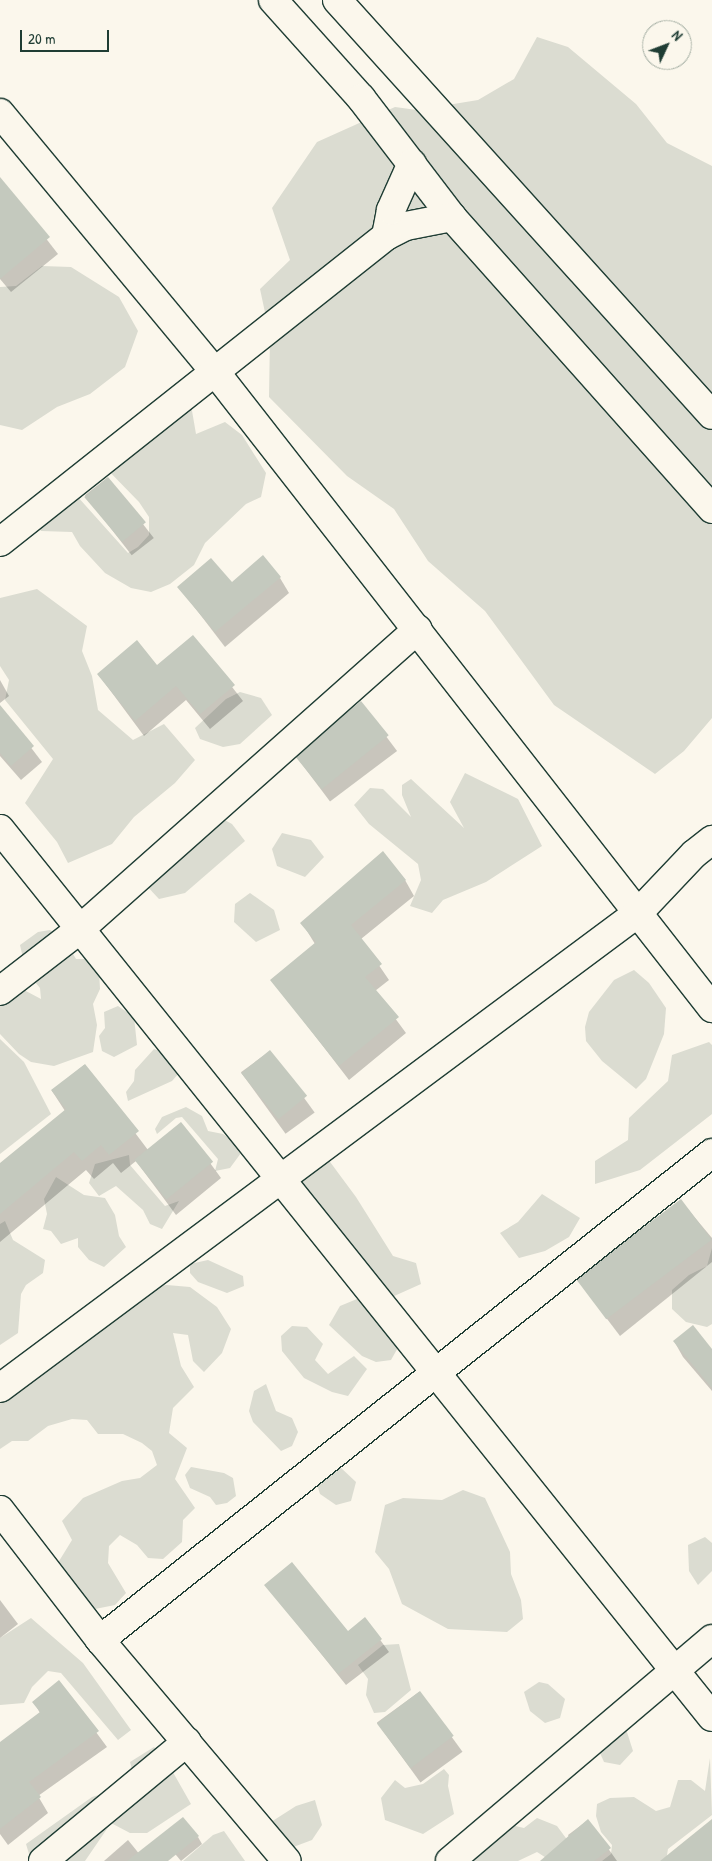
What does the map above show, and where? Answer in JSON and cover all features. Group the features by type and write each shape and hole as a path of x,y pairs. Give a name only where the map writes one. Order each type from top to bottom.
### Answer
{"street":[{"path":"337,0 712,415"},
{"path":"287,6 412,163 452,217 712,509"},
{"path":"0,113 216,373 418,629 712,1008"},
{"path":"386,236 391,210 412,163"},
{"path":"0,542 216,373 386,236 406,226 452,217"},
{"path":"0,990 79,930 418,629"},
{"path":"0,829 673,1671 712,1717"},
{"path":"0,1388 282,1180 639,912 694,854 712,840"},
{"path":"100,1640 436,1375 712,1153"},
{"path":"2,1515 100,1640 287,1861"},
{"path":"450,1861 712,1639"},
{"path":"43,1861 187,1742"}],"shaded area":[{"path":"537,37 568,47 636,104 667,143 712,166 712,718 684,751 655,774 554,705 485,611 428,561 394,509 347,476 269,397 270,336 260,289 290,260 272,208 317,142 395,107 417,110 478,100 514,79"},
{"path":"42,266 71,267 119,297 138,331 125,367 90,394 57,407 22,430 0,425 0,287 16,286"},
{"path":"190,399 196,434 225,422 242,435 266,473 261,497 246,504 205,543 194,565 170,584 151,592 131,588 105,573 80,546 72,532 41,531 34,521 77,496 128,553 138,547 149,535 149,517 139,502 100,462"},
{"path":"37,589 87,626 82,651 92,676 98,710 133,740 164,724 195,760 175,783 134,817 112,844 68,863 57,842 25,803 53,759 5,700 9,680 0,666 0,598"},
{"path":"240,692 261,698 272,715 240,744 223,747 200,739 195,728 226,699"},
{"path":"465,773 518,799 542,846 486,882 443,900 432,913 410,906 421,880 418,864 369,824 354,805 370,788 383,789 411,817 402,795 402,785 411,779 464,828 450,802"},
{"path":"221,818 232,824 245,841 185,893 159,899 145,884"},
{"path":"282,833 311,840 324,857 305,877 277,866 272,849"},
{"path":"250,893 274,910 280,930 256,942 234,922 235,904"},
{"path":"50,930 65,940 76,959 89,959 99,970 100,989 93,1004 97,1025 93,1052 54,1066 31,1062 19,1054 0,1034 0,975 17,979 24,990 41,999 40,988 26,971 20,945 38,932"},
{"path":"634,970 649,983 666,1008 664,1034 646,1079 636,1089 602,1061 586,1041 585,1027 589,1012 614,980"},
{"path":"118,1006 134,1017 137,1045 114,1057 102,1051 99,1036 105,1028 104,1012"},
{"path":"0,1039 24,1062 51,1114 0,1154"},
{"path":"709,1042 712,1045 712,1114 640,1170 595,1184 595,1161 628,1140 629,1118 668,1081 672,1055"},
{"path":"154,1049 163,1052 179,1073 172,1081 128,1101 126,1092 134,1081 135,1070"},
{"path":"186,1107 202,1116 208,1131 223,1134 234,1142 241,1153 230,1168 215,1171 218,1159 182,1117 176,1118 157,1134 155,1129 162,1117"},
{"path":"300,1146 319,1147 356,1197 393,1256 416,1263 421,1284 392,1297 302,1199 289,1162"},
{"path":"129,1155 130,1165 165,1206 179,1201 162,1229 150,1224 143,1210 116,1186 99,1196 89,1183 95,1164"},
{"path":"56,1177 84,1195 105,1198 115,1215 119,1236 126,1247 104,1267 89,1260 78,1247 78,1238 61,1244 51,1231 43,1229 47,1214 44,1199"},
{"path":"542,1194 580,1218 569,1237 545,1251 519,1258 500,1233 518,1222"},
{"path":"5,1221 13,1240 45,1260 43,1273 26,1285 21,1294 18,1333 0,1345 0,1224"},
{"path":"712,1248 712,1324 707,1327 686,1322 672,1309 672,1290 689,1275 707,1266"},
{"path":"208,1260 243,1276 244,1286 227,1293 198,1282 190,1273 190,1264"},
{"path":"167,1285 190,1287 217,1307 231,1329 222,1353 204,1372 193,1361 188,1335 173,1333 181,1366 194,1387 173,1408 169,1433 187,1448 175,1479 195,1508 183,1520 182,1542 163,1559 148,1558 137,1545 120,1535 109,1546 108,1563 126,1593 115,1605 95,1609 71,1608 56,1566 72,1540 62,1521 83,1498 122,1481 140,1478 157,1465 152,1451 142,1443 123,1434 98,1434 87,1420 72,1419 48,1426 28,1441 12,1441 0,1449 0,1396 129,1289"},
{"path":"357,1299 400,1344 391,1360 376,1362 362,1356 329,1325 340,1306"},
{"path":"292,1326 307,1327 323,1344 315,1360 328,1374 354,1356 367,1369 348,1396 332,1392 304,1378 282,1351 281,1336"},
{"path":"266,1384 276,1411 292,1418 298,1432 292,1446 281,1451 253,1422 249,1411 254,1391"},
{"path":"339,1466 356,1482 351,1501 336,1505 320,1494 314,1475"},
{"path":"191,1467 224,1473 233,1478 236,1496 227,1503 216,1505 210,1497 190,1488 185,1475"},
{"path":"463,1490 485,1498 510,1552 511,1574 521,1600 523,1619 507,1632 448,1629 402,1604 389,1569 375,1552 385,1505 403,1498 442,1500"},
{"path":"705,1537 712,1543 712,1571 698,1585 689,1571 688,1545"},
{"path":"31,1618 83,1663 131,1730 118,1740 61,1673 48,1671 32,1687 24,1703 0,1705 0,1638"},
{"path":"399,1644 411,1690 385,1712 374,1713 366,1695 368,1679 358,1665 383,1645"},
{"path":"539,1682 548,1684 565,1699 560,1718 545,1723 530,1711 524,1692"},
{"path":"626,1729 633,1751 620,1765 604,1762 596,1744"},
{"path":"154,1747 166,1760 191,1804 147,1833 130,1833 111,1823 85,1861 36,1861 29,1854 26,1844 92,1797 136,1784 130,1762"},
{"path":"710,1758 712,1815 668,1849 666,1861 602,1861 611,1854 612,1845 601,1832 596,1816 597,1804 610,1798 634,1797 656,1811 670,1807 678,1780 691,1780 705,1791"},
{"path":"444,1769 449,1775 448,1786 454,1814 423,1834 385,1820 381,1798 395,1780 405,1788 423,1784"},
{"path":"315,1800 322,1825 312,1840 288,1849 271,1822 296,1806"},
{"path":"537,1818 557,1826 574,1849 551,1861 537,1852 518,1861 464,1861 495,1821 524,1828"},
{"path":"224,1831 245,1861 183,1861 213,1835"}],"building":[{"path":"0,177 50,237 0,279"},
{"path":"108,477 146,522 122,542 84,497"},
{"path":"263,555 281,577 215,632 177,587 211,558 232,582"},
{"path":"193,635 235,685 200,714 176,686 135,721 97,674 137,640 157,665"},
{"path":"361,701 389,735 322,789 294,755"},
{"path":"0,705 34,746 11,766 0,753"},
{"path":"383,851 406,880 351,925 382,964 365,977 399,1017 339,1066 270,980 316,942 300,923"},
{"path":"270,1050 307,1096 278,1119 241,1073"},
{"path":"85,1064 139,1131 109,1155 101,1145 82,1161 74,1152 0,1214 0,1163 66,1109 51,1090"},
{"path":"181,1122 213,1162 166,1199 134,1160"},
{"path":"681,1199 712,1240 606,1319 576,1278"},
{"path":"693,1325 712,1349 712,1388 673,1341"},
{"path":"292,1562 348,1631 365,1617 382,1639 338,1674 264,1585"},
{"path":"59,1680 99,1731 29,1782 41,1797 0,1829 0,1742 40,1712 32,1702"},
{"path":"420,1691 454,1736 411,1768 377,1723"},
{"path":"183,1817 199,1836 168,1861 127,1861"},
{"path":"588,1819 611,1848 594,1861 540,1861"},
{"path":"712,1819 712,1861 660,1861"}]}
